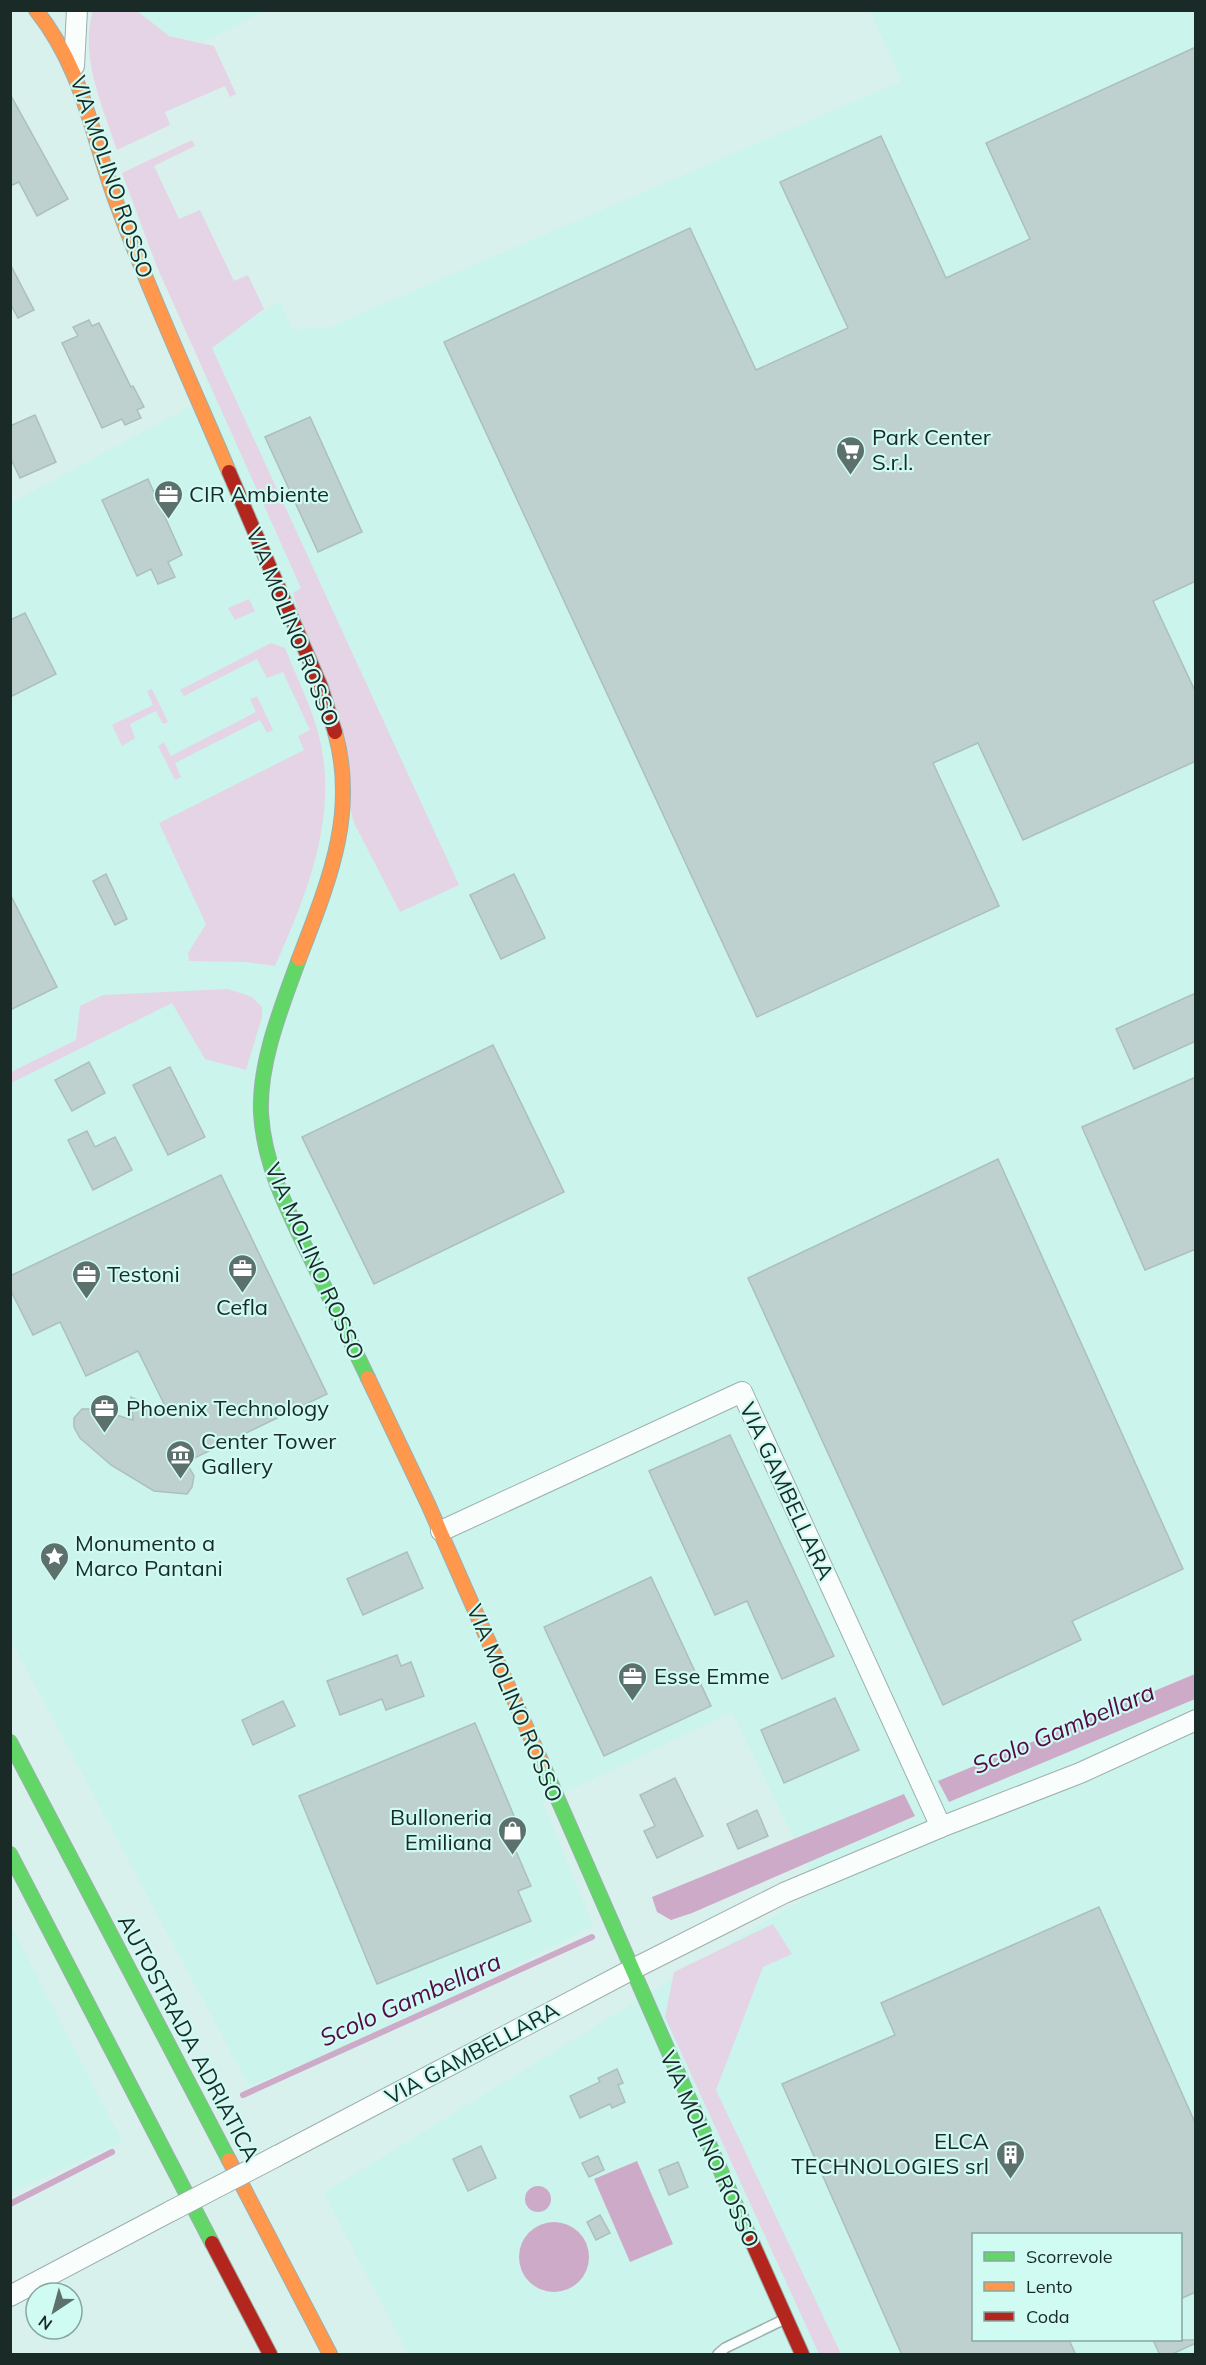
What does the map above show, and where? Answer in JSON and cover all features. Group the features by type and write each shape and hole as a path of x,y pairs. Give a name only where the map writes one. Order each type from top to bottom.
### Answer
{"main road":[{"name":"VIA MOLINO ROSSO","path":"36,10 62,43 74,66 105,171 132,245 321,687 336,730 344,772 344,816 333,868 274,1034 264,1076 261,1119 266,1147 281,1190 441,1532 631,1970 802,2355"},
{"name":"AUTOSTRADA ADRIATICA","path":"10,1742 330,2355"},
{"path":"10,1854 270,2355"}],"street":[{"name":"VIA MOLINO ROSSO","path":"74,66 77,10"},
{"name":"VIA GAMBELLARA","path":"441,1532 742,1392 941,1827"},
{"name":"VIA GAMBELLARA","path":"10,2296 631,1970 784,1893 941,1827 1080,1773 1196,1720"}],"lane":[{"path":"718,2355 725,2348 786,2318"}],"shaded area":[{"path":"93,11 137,11 169,36 214,46 236,94 230,97 225,86 165,112 170,125 117,150 94,81 89,45 89,28"},
{"path":"133,11 265,11 202,42 168,35"},
{"path":"870,11 1195,11 1195,2354 408,2354 324,2193 819,1889 732,1712 543,1803 593,1926 393,2027 249,2086 11,1640 11,503 206,398 205,346 280,302 292,329 328,328 902,81"},
{"path":"192,140 195,146 154,166 179,219 200,210 234,281 248,275 264,309 212,348 459,885 400,912 354,823 293,593 301,588 157,267 122,173"},
{"path":"249,599 255,611 235,620 228,608"},
{"path":"271,643 285,648 317,729 323,760 325,790 323,821 317,850 299,909 275,966 246,962 189,961 188,953 206,924 159,823 304,750 298,736 310,730 283,672 267,678 257,659 184,696 180,690"},
{"path":"152,689 168,722 163,724 156,711 130,724 135,738 122,746 112,725 153,705 147,691"},
{"path":"257,696 273,730 267,733 260,720 175,763 181,777 175,780 158,746 164,742 171,756 256,712 250,699"},
{"path":"228,989 252,997 262,1007 262,1017 246,1070 205,1059 172,1003 11,1083 11,1072 76,1040 80,1006 103,995"},
{"path":"1195,1674 1195,1699 949,1802 938,1781"},
{"path":"904,1794 915,1816 692,1913 671,1920 657,1912 652,1897"},
{"path":"773,1924 792,1954 763,1967 716,2090 841,2354 819,2354 665,2017 674,1972"},
{"path":"11,1926 122,2141 11,2193 10,2192"},
{"path":"637,2161 673,2244 630,2262 594,2179"},
{"path":"538,2186 547,2190 551,2199 547,2208 538,2212 529,2208 525,2199 529,2190"},
{"path":"554,2222 567,2225 579,2232 586,2244 589,2257 586,2270 579,2282 567,2289 554,2292 541,2289 529,2282 522,2270 519,2257 522,2244 529,2232 541,2225"}],"building":[{"name":"Park Center S.r.l.","path":"1196,47 1196,581 1153,601 1196,693 1196,761 1023,840 978,743 933,763 999,906 757,1017 444,342 690,228 756,370 848,328 780,182 881,136 946,278 1030,239 986,143"},
{"path":"10,94 68,199 37,216 19,182 10,186"},
{"path":"10,264 34,310 18,318 10,303"},
{"path":"89,320 92,326 99,323 131,387 133,386 144,407 137,410 141,418 125,425 122,419 102,428 62,343 78,336 73,327"},
{"path":"35,415 56,462 20,478 10,457 10,426"},
{"path":"310,417 362,532 318,552 265,437"},
{"path":"148,479 182,555 168,562 175,577 158,584 151,569 137,576 102,500"},
{"path":"25,613 56,674 10,697 10,620"},
{"path":"106,874 127,919 115,925 93,881"},
{"path":"514,874 545,938 501,959 470,895"},
{"path":"10,894 57,987 10,1010"},
{"path":"1196,993 1196,1041 1134,1069 1116,1029"},
{"path":"493,1045 564,1192 374,1284 302,1137"},
{"path":"89,1062 105,1093 72,1111 55,1080"},
{"path":"170,1067 205,1137 168,1155 133,1085"},
{"path":"1196,1077 1196,1249 1145,1270 1082,1127"},
{"path":"87,1131 95,1147 115,1137 132,1170 93,1190 68,1140"},
{"path":"998,1159 1183,1569 1072,1621 1081,1640 943,1705 748,1278"},
{"path":"221,1175 327,1394 186,1462 194,1476 192,1487 187,1494 154,1491 111,1465 80,1438 74,1427 74,1418 82,1409 96,1409 133,1420 131,1397 170,1416 138,1351 86,1376 60,1322 33,1335 10,1289 10,1276"},
{"path":"730,1435 834,1656 782,1679 747,1601 715,1615 649,1471"},
{"path":"407,1552 423,1588 363,1615 347,1579"},
{"path":"651,1577 711,1706 604,1756 544,1627"},
{"path":"397,1655 401,1666 411,1662 424,1696 386,1710 382,1699 340,1715 327,1681"},
{"path":"835,1698 859,1750 784,1783 761,1730"},
{"path":"283,1701 295,1726 253,1745 242,1720"},
{"path":"475,1723 514,1816 503,1821 531,1886 518,1891 531,1921 377,1984 299,1796"},
{"path":"675,1778 703,1836 657,1858 644,1831 655,1826 640,1795"},
{"path":"757,1810 768,1836 738,1849 727,1824"},
{"name":"ELCA TECHNOLOGIES srl","path":"1099,1907 1196,2125 1196,2292 1182,2298 1182,2233 972,2233 972,2341 1069,2341 1076,2355 902,2355 782,2084 895,2035 881,2003"},
{"path":"617,2069 623,2083 618,2085 625,2102 612,2108 610,2104 580,2118 570,2096 600,2082 598,2078"},
{"path":"481,2146 496,2178 468,2191 453,2159"},
{"path":"598,2156 604,2170 589,2177 582,2163"},
{"path":"678,2162 688,2187 669,2195 659,2170"},
{"path":"600,2215 610,2233 596,2240 587,2222"},
{"path":"1196,2340 1196,2343 1170,2355 1160,2355 1153,2341"}],"waterway":[{"name":"Scolo Gambellara","path":"243,2095 592,1937"},
{"name":"Scolo Gambellara","path":"10,2204 112,2152"}],"traffic: fast":[{"path":"299,959 268,1054 261,1093 263,1133 273,1172 287,1209 368,1378"},
{"path":"10,1742 229,2160"},
{"path":"542,1763 752,2242"},
{"path":"10,1854 212,2243"}],"traffic: slow":[{"path":"36,10 66,57 85,105 131,241 229,472"},
{"path":"299,959 329,875 341,820 343,791 341,762 335,732"},
{"path":"368,1378 428,1504 542,1763"},
{"path":"229,2160 330,2354"}],"traffic: jam":[{"path":"229,472 321,687 335,732"},
{"path":"752,2242 802,2354"},
{"path":"212,2243 270,2354"}],"place":[{"name":"Park Center S.r.l.","path":"851,476"},
{"name":"CIR Ambiente","path":"168,520"},
{"name":"Cefla","path":"242,1294"},
{"name":"Testoni","path":"86,1300"},
{"name":"Phoenix Technology","path":"105,1434"},
{"name":"Center Tower Gallery","path":"180,1480"},
{"name":"Monumento a Marco Pantani","path":"54,1582"},
{"name":"Esse Emme","path":"633,1702"},
{"name":"Bulloneria Emiliana","path":"513,1856"},
{"name":"ELCA TECHNOLOGIES srl","path":"1010,2180"}]}
